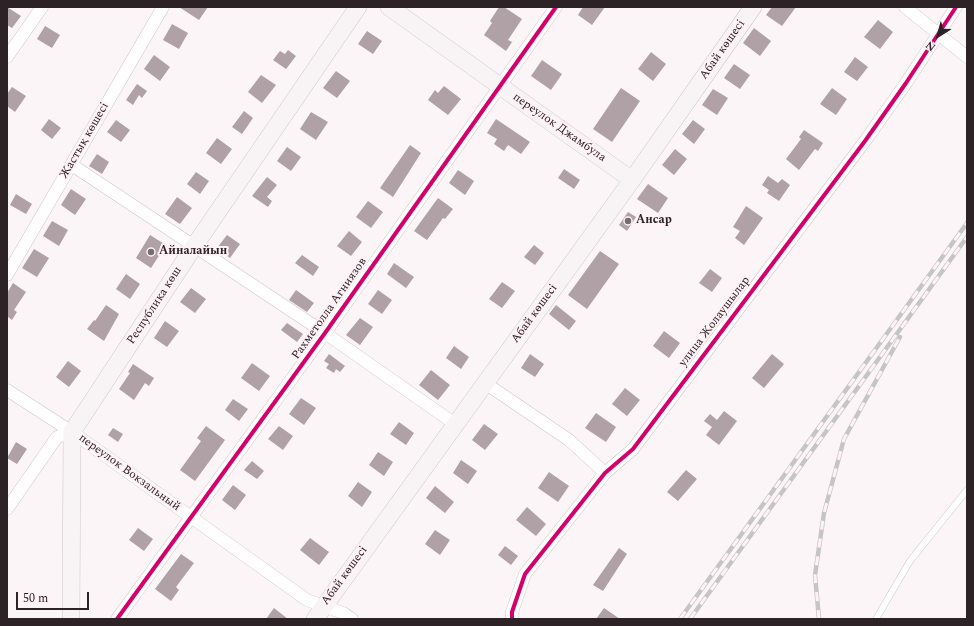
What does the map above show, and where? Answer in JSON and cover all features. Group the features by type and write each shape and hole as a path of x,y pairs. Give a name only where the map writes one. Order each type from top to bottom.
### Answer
{"main road":[{"name":"Республика көш","path":"72,432 195,245 358,7"},
{"name":"переулок Джамбула","path":"388,7 632,180"},
{"name":"Абай көшесі","path":"319,612 632,180 753,7"},
{"path":"71,619 72,432"}],"street":[{"path":"7,57 42,7"},
{"name":"Жастық көшесі","path":"7,275 164,7"},
{"name":"Рахметолла Агниязов","path":"117,619 325,333 556,7"},
{"path":"905,7 937,35 967,58"},
{"name":"улица Жолаушылар","path":"512,619 512,612 524,574 605,473 633,449 865,141 906,83 956,7"},
{"path":"72,165 195,245 325,333 455,424"},
{"path":"485,383 569,440 605,473"},
{"name":"переулок Вокзальный","path":"7,390 72,432 307,600 319,612 343,613 352,619"},
{"path":"7,509 57,437 72,432"}],"lane":[{"path":"876,619 910,561 967,490"}],"building":[{"path":"7,7 21,16 12,28 7,25"},
{"path":"179,7 208,7 199,20"},
{"path":"499,7 504,7 522,19 508,40 512,42 506,51 484,35 492,23 490,21"},
{"path":"583,7 605,7 592,25 578,15"},
{"path":"772,7 796,7 782,26 766,15"},
{"path":"878,20 893,32 880,49 864,37"},
{"path":"172,24 188,33 179,49 163,40"},
{"path":"45,26 60,35 52,48 37,39"},
{"path":"754,28 771,41 760,56 743,43"},
{"path":"367,31 382,41 373,54 358,44"},
{"path":"288,50 296,56 286,69 273,60 280,51 285,54"},
{"path":"651,52 666,64 653,81 638,69"},
{"path":"154,55 170,67 160,81 144,69"},
{"path":"855,57 868,67 857,81 844,72"},
{"path":"542,60 562,74 551,90 531,76"},
{"path":"734,64 750,75 740,89 724,78"},
{"path":"336,71 350,81 337,98 323,88"},
{"path":"261,75 276,85 262,103 248,92"},
{"path":"137,84 147,91 142,98 139,95 133,105 126,100"},
{"path":"444,86 461,99 448,115 428,100 435,90 438,93"},
{"path":"12,87 26,96 15,112 7,106 7,94"},
{"path":"621,88 640,101 612,142 593,129"},
{"path":"832,88 847,99 836,115 820,104"},
{"path":"713,89 728,98 717,115 702,105"},
{"path":"244,111 253,118 242,134 232,127"},
{"path":"311,112 328,122 316,140 300,129"},
{"path":"49,119 61,128 52,139 41,130"},
{"path":"496,119 530,142 521,154 508,145 504,151 494,144 497,139 487,133"},
{"path":"116,120 130,130 121,142 107,132"},
{"path":"693,120 705,129 694,144 682,134"},
{"path":"804,130 823,143 818,151 815,149 799,170 786,159 801,139 799,137"},
{"path":"217,138 232,149 221,164 206,153"},
{"path":"410,145 421,153 393,197 380,188"},
{"path":"287,147 301,157 291,171 277,161"},
{"path":"675,149 687,159 674,175 662,165"},
{"path":"97,154 109,162 102,174 89,166"},
{"path":"564,169 580,180 574,189 558,178"},
{"path":"458,170 474,181 465,195 449,183"},
{"path":"196,172 209,181 200,194 187,184"},
{"path":"768,176 778,183 782,179 790,185 779,201 767,193 769,190 762,185"},
{"path":"267,177 277,185 267,197 272,201 268,207 252,196"},
{"path":"648,184 668,198 658,213 637,199"},
{"path":"71,189 86,199 75,215 61,205"},
{"path":"16,194 32,204 26,214 10,205"},
{"path":"177,197 192,208 180,224 165,214"},
{"path":"438,198 453,209 445,219 443,218 427,240 414,231"},
{"path":"368,201 383,212 371,228 356,217"},
{"path":"746,206 763,218 744,245 735,238 740,231 733,227"},
{"name":"Ансар","path":"628,212 636,217 627,231 619,225"},
{"path":"52,221 68,230 59,246 43,236"},
{"path":"349,231 362,242 351,256 337,246"},
{"name":"Айналайын","path":"150,235 166,245 151,268 136,258"},
{"path":"227,235 240,244 230,258 217,248"},
{"path":"534,245 544,253 535,265 524,257"},
{"path":"34,249 49,258 37,277 22,268"},
{"path":"600,251 619,264 587,309 568,295"},
{"path":"302,255 319,267 313,276 295,263"},
{"path":"394,263 414,277 406,288 387,274"},
{"path":"710,269 722,278 712,292 699,283"},
{"path":"126,274 140,284 130,299 116,289"},
{"path":"502,282 515,291 502,308 489,299"},
{"path":"13,283 26,292 14,310 17,312 12,320 8,317 7,319 7,293"},
{"path":"191,288 206,299 195,313 180,302"},
{"path":"296,290 314,303 307,312 289,300"},
{"path":"378,290 392,300 382,314 368,304"},
{"path":"106,305 119,314 104,341 87,329 94,320 95,321"},
{"path":"556,305 576,321 569,330 549,314"},
{"path":"360,318 373,327 360,345 346,335"},
{"path":"165,321 179,331 167,347 154,338"},
{"path":"287,323 303,334 297,342 281,330"},
{"path":"664,331 680,343 669,358 653,346"},
{"path":"454,346 469,357 461,369 446,358"},
{"path":"329,354 345,366 340,372 336,369 334,373 326,368 329,364 324,361"},
{"path":"530,354 544,364 535,377 521,368"},
{"path":"772,354 784,364 764,388 752,378"},
{"path":"68,361 81,371 69,387 56,377"},
{"path":"252,363 270,376 259,391 241,378"},
{"path":"133,364 154,378 149,386 145,383 134,400 119,389 130,373 128,372"},
{"path":"431,370 450,385 438,400 419,385"},
{"path":"625,388 640,400 627,416 612,404"},
{"path":"301,398 316,408 304,425 289,414"},
{"path":"233,399 248,409 239,421 225,410"},
{"path":"724,411 737,421 719,445 706,435 712,427 704,421 710,414 717,420"},
{"path":"596,413 616,427 606,442 585,428"},
{"path":"399,422 414,433 406,445 390,434"},
{"path":"484,424 498,434 485,450 472,440"},
{"path":"206,426 225,440 195,481 180,470 201,441 197,438"},
{"path":"279,426 293,436 283,450 268,439"},
{"path":"113,428 123,434 118,442 108,435"},
{"path":"16,442 27,449 17,464 7,458"},
{"path":"378,452 393,462 384,476 369,465"},
{"path":"461,460 477,471 468,484 453,473"},
{"path":"252,461 264,471 257,479 244,470"},
{"path":"686,470 697,479 678,501 667,492"},
{"path":"549,472 569,486 558,502 538,488"},
{"path":"358,482 372,492 362,507 348,496"},
{"path":"233,485 246,495 235,510 222,500"},
{"path":"435,486 454,502 445,513 426,498"},
{"path":"527,507 546,524 536,536 516,520"},
{"path":"138,528 153,539 144,551 129,540"},
{"path":"435,530 450,540 440,555 425,544"},
{"path":"310,538 329,552 319,565 300,550"},
{"path":"505,546 518,556 511,565 498,555"},
{"path":"619,548 627,554 603,591 593,585"},
{"path":"181,554 194,563 176,587 179,590 171,601 155,589"},
{"path":"274,608 288,619 266,619"},
{"path":"604,608 620,619 596,619"}],"railway":[{"path":"680,619 967,223"},
{"path":"690,619 967,237"},
{"path":"819,619 815,575 824,513 844,439 900,337"}],"cycle path":[{"path":"117,619 325,333 556,7"},
{"path":"512,619 512,612 525,574 605,473 633,449 865,141 906,83 956,7"}],"place":[{"name":"Ансар","path":"628,221"},
{"name":"Айналайын","path":"151,252"}]}
